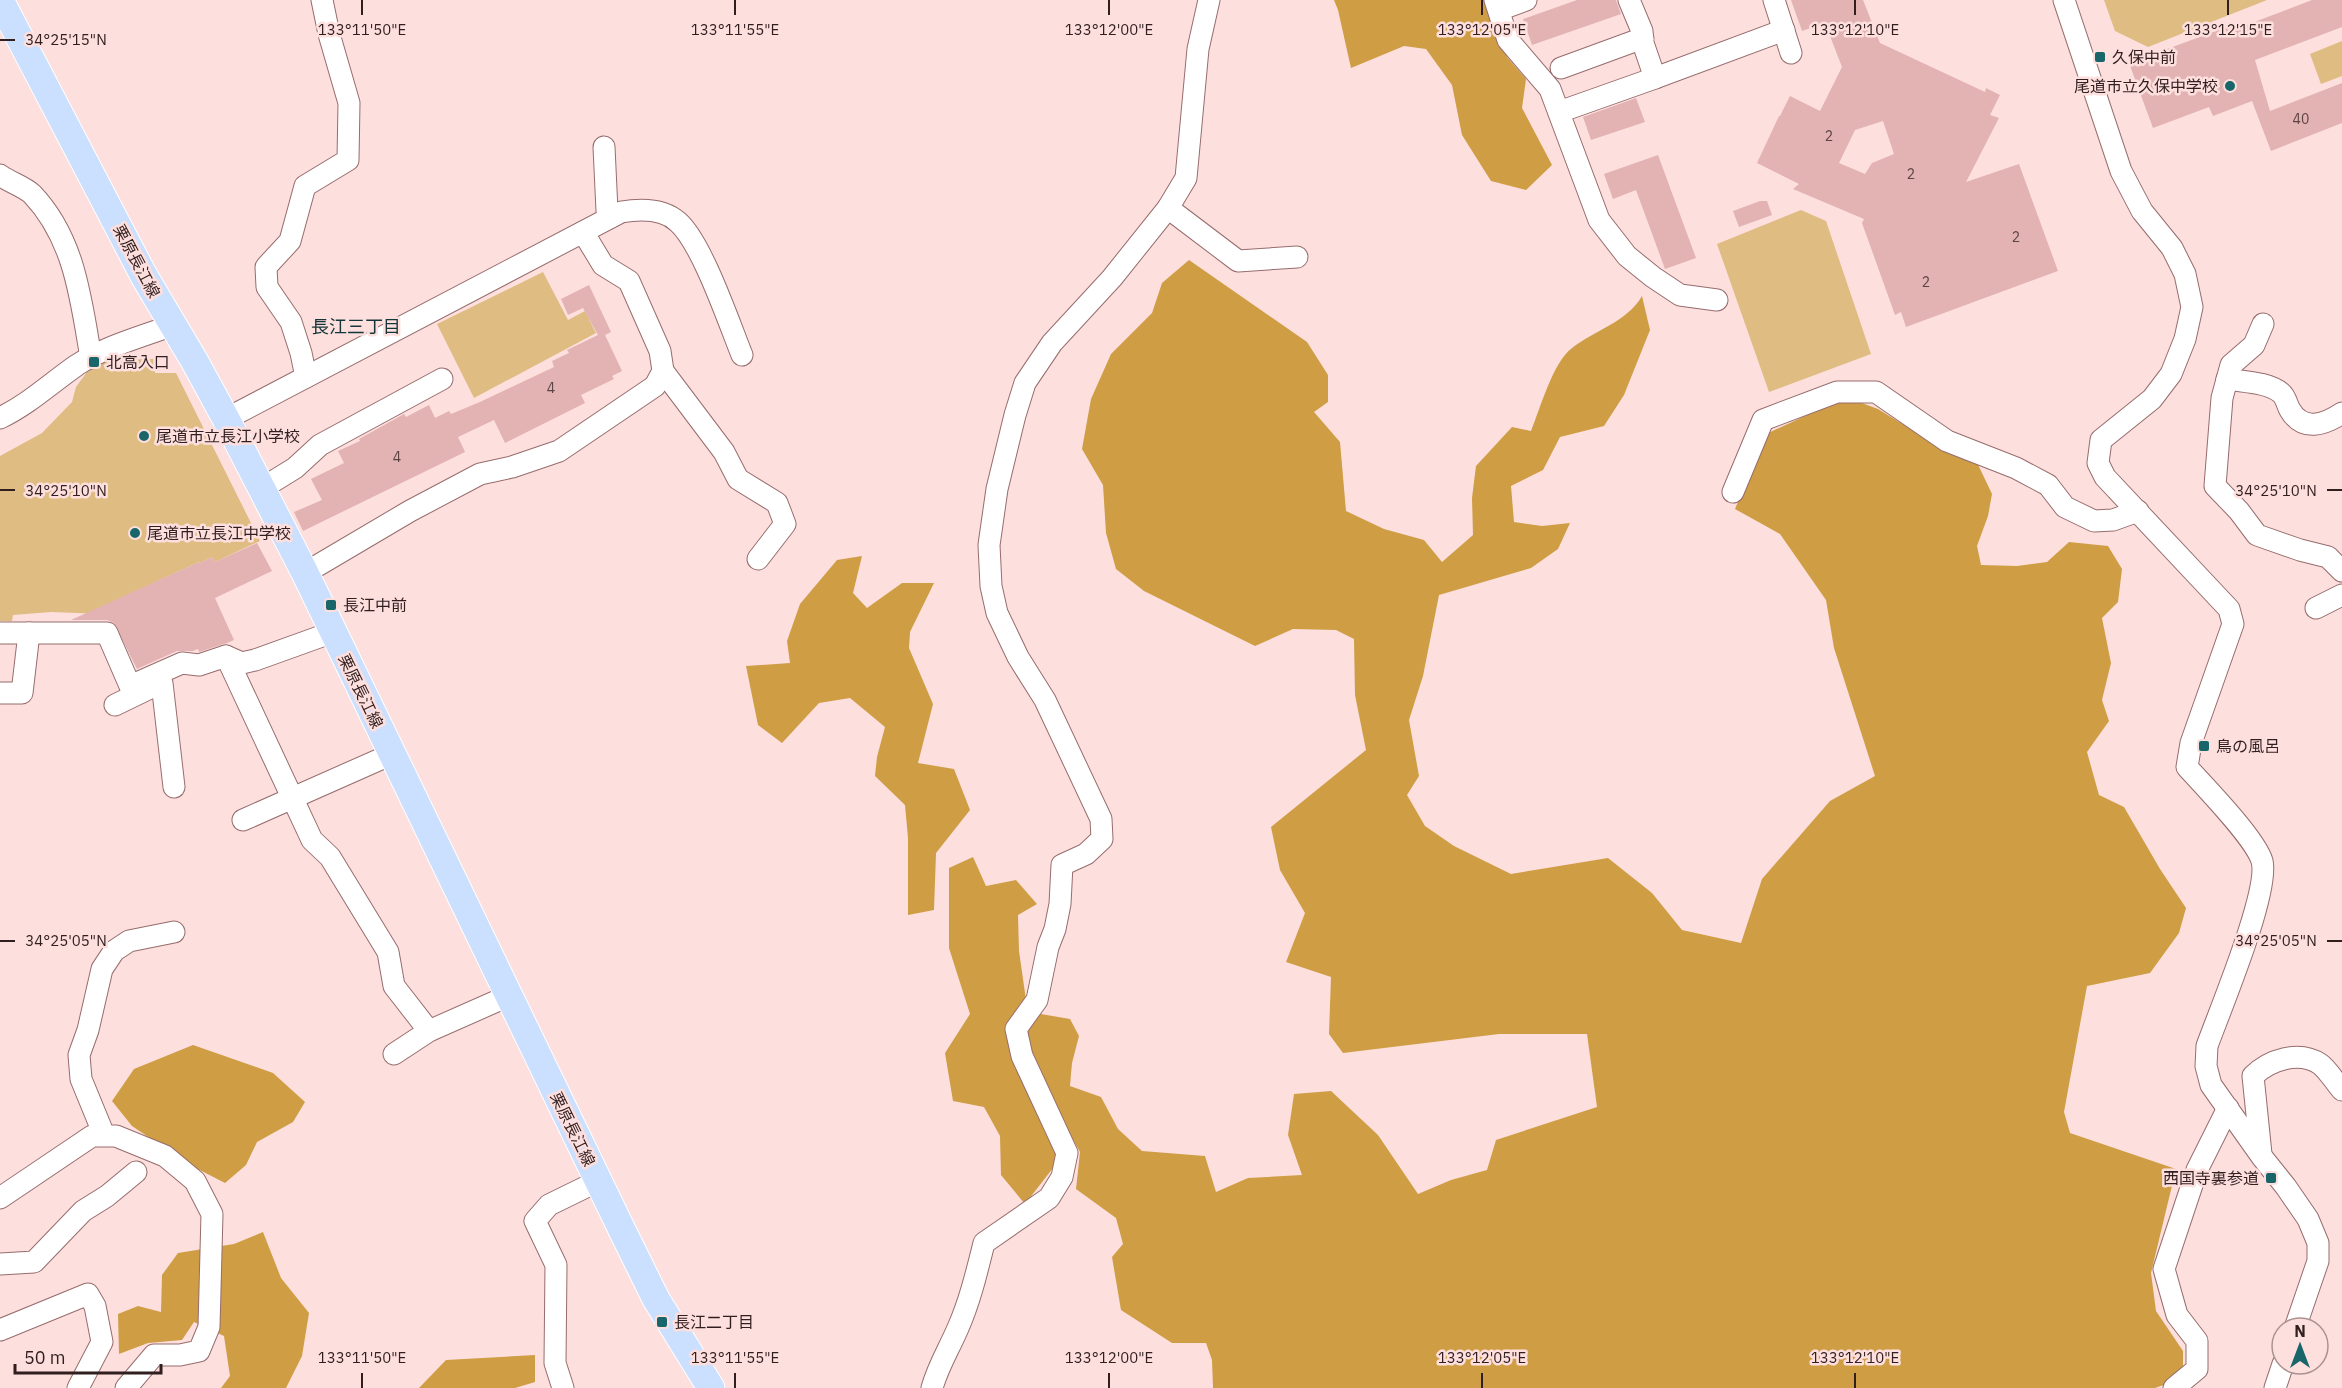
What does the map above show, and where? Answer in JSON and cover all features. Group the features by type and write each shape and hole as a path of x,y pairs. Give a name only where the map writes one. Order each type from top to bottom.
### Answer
{"main road":[{"name":"栗原長江線","path":"0,0 144,276 226,419 305,573 656,1299 711,1388"}],"street":[{"path":"306,377 291,322 267,287 266,267 290,241 304,186 348,160 349,103 322,0"},
{"path":"932,1388 938,1367 959,1327 984,1243 1049,1198 1062,1177 1067,1153 1022,1056 1016,1029 1037,1000 1060,904 1062,865 1086,854 1102,839 1101,819 1045,700 1018,657 997,613 991,586 989,544 995,500 1025,383 1052,344 1112,278 1167,208 1186,178 1198,49 1209,0"},
{"path":"1526,0 1497,5 1508,40 1550,89 1599,220 1627,256 1653,277 1680,295 1717,300"},
{"path":"1629,0 1642,31 1655,78"},
{"path":"1774,0 1791,53"},
{"path":"2064,0 2121,171 2142,211 2172,248 2185,274 2193,307 2185,339 2171,374 2152,399 2101,440 2098,462 2105,477 2229,609 2233,624 2191,743 2187,767 2245,834 2261,859 2264,876 2255,910 2207,1046 2206,1066 2211,1085 2308,1219 2318,1243 2318,1261 2299,1316"},
{"path":"1558,112 1784,30"},
{"path":"1561,68 1643,38"},
{"path":"604,147 607,211 611,217"},
{"path":"0,175 31,193 63,238 78,284 91,358"},
{"path":"1167,208 1238,261 1297,257"},
{"path":"226,419 611,217 621,212 640,209 658,212 678,221 695,242 742,355"},
{"path":"583,232 603,265 630,281 660,351 663,371 724,452 738,479 777,503 785,524 758,558"},
{"path":"2263,324 2254,345 2231,365 2222,398 2215,486 2239,510 2257,534 2300,550 2328,557 2342,571"},
{"path":"0,418 22,407 78,365 91,358 110,348 173,325"},
{"path":"305,573 480,474 512,467 559,450 655,386 663,371"},
{"path":"261,489 296,468 320,445 442,379"},
{"path":"2227,380 2268,386 2283,394 2291,412 2305,424 2317,425 2342,413"},
{"path":"1733,492 1763,420 1838,392 1876,392 1947,441 2016,468 2048,485 2065,507 2094,521 2113,520 2138,511"},
{"path":"2316,608 2342,595"},
{"path":"115,705 199,665 226,656 242,663 255,660 333,632"},
{"path":"0,633 107,633 130,686 182,663 199,665"},
{"path":"0,693 22,693 28,633"},
{"path":"226,656 312,840 330,857 388,952 394,986 429,1031"},
{"path":"162,683 174,788"},
{"path":"243,820 392,754"},
{"path":"104,1135 81,1079 79,1055 88,1030 102,969 114,951 129,941 174,932"},
{"path":"394,1054 429,1031 508,996"},
{"path":"2262,1157 2253,1076 2263,1067 2295,1056 2320,1064 2342,1090"},
{"path":"2174,1388 2197,1369 2197,1341 2177,1315 2164,1269 2197,1170 2228,1108"},
{"path":"0,1198 92,1136 116,1136 165,1156 195,1181 212,1214 209,1327 199,1351 180,1355 154,1355 126,1388"},
{"path":"0,1264 34,1262 83,1211 107,1196 136,1172"},
{"path":"563,1388 555,1363 556,1265 535,1221 549,1205 598,1181"},
{"path":"0,1330 88,1294 96,1306 102,1342 78,1388"}],"shaded area":[{"path":"1334,0 1487,0 1507,57 1526,79 1522,108 1552,165 1526,190 1491,181 1462,135 1452,85 1426,49 1404,46 1351,68"},
{"path":"2104,0 2267,0 2148,47 2115,31"},
{"path":"2342,41 2342,76 2321,84 2310,54"},
{"path":"1801,210 1826,221 1871,354 1769,392 1717,244"},
{"path":"1189,260 1307,342 1328,375 1328,402 1314,412 1340,442 1346,511 1384,529 1424,540 1442,562 1473,535 1472,498 1476,466 1512,427 1531,431 1553,375 1565,355 1581,342 1628,313 1642,296 1650,330 1624,395 1604,426 1560,437 1543,470 1511,486 1514,522 1542,526 1570,523 1558,549 1531,568 1439,595 1423,676 1409,720 1419,776 1407,795 1425,826 1454,846 1511,874 1608,858 1652,893 1682,930 1741,943 1762,879 1830,801 1875,776 1834,648 1826,600 1780,534 1735,509 1766,434 1816,411 1851,399 1878,409 1917,433 1972,452 1992,494 1988,516 1977,546 1981,565 2017,566 2047,562 2069,542 2108,546 2122,569 2118,602 2102,618 2111,663 2102,700 2109,721 2087,752 2099,795 2124,807 2186,908 2179,933 2150,973 2087,986 2064,1112 2070,1133 2176,1169 2151,1273 2156,1311 2183,1351 2183,1378 2155,1388 1213,1388 1212,1360 1206,1343 1172,1343 1121,1310 1112,1257 1123,1244 1116,1218 1076,1189 1080,1152 1051,1101 1026,1049 1026,1025 1035,1013 1070,1019 1079,1036 1072,1063 1070,1086 1101,1097 1118,1129 1142,1151 1205,1156 1216,1192 1248,1178 1302,1175 1288,1135 1294,1094 1331,1091 1378,1135 1418,1194 1451,1180 1487,1170 1496,1140 1597,1107 1587,1034 1499,1034 1343,1053 1329,1034 1331,977 1286,962 1305,913 1280,870 1271,827 1366,750 1355,695 1354,639 1336,630 1293,629 1255,646 1144,591 1116,569 1106,533 1103,485 1082,449 1091,399 1111,354 1152,313 1162,283"},
{"path":"543,272 568,320 585,311 596,333 474,398 437,324"},
{"name":"尾道市立長江中学校","path":"154,359 155,373 176,373 260,541 215,562 212,557 199,562 101,607 103,614 51,612 13,615 12,621 0,621 0,456 42,433 72,402 76,387 87,372 108,360"},
{"path":"862,556 853,593 867,608 902,583 934,583 910,632 909,648 933,704 918,763 954,769 970,810 936,853 934,910 908,915 908,838 905,805 875,776 877,757 885,727 850,698 819,703 782,743 758,725 746,666 790,663 787,641 800,604 837,560"},
{"path":"973,857 986,886 1016,880 1037,904 1018,915 1019,951 1026,1000 1010,1024 1058,1150 1053,1168 1025,1204 1001,1175 1000,1136 984,1107 953,1101 945,1053 970,1014 949,948 949,868"},
{"path":"193,1045 273,1073 305,1102 293,1122 257,1142 246,1165 225,1183 190,1165 132,1126 112,1101 134,1069"},
{"path":"263,1232 281,1278 309,1313 302,1356 286,1388 221,1388 230,1376 224,1336 194,1322 182,1340 148,1343 119,1354 118,1314 138,1306 161,1312 162,1275 178,1253 234,1244"},
{"path":"535,1355 535,1382 515,1388 419,1388 446,1360"}],"building":[{"path":"1577,0 1616,0 1621,14 1532,45 1523,19"},
{"path":"1791,0 1863,0 1880,43 1985,92 1986,88 2000,95 1990,115 1999,118 1966,182 2019,164 2058,271 1906,327 1901,312 1895,315 1862,223 1864,219 1793,189 1799,184 1757,163 1790,96 1820,111 1842,67 1825,23 1802,31","holes":["1883,121 1894,154 1872,163 1865,174 1839,163 1855,130"]},
{"path":"2312,0 2342,0 2342,27 2255,60 2270,111 2342,83 2342,123 2271,151 2252,101 2213,116 2209,107 2153,128 2129,63 2235,24 2236,29"},
{"path":"1636,98 1645,122 1591,140 1583,117"},
{"path":"1658,155 1696,258 1665,269 1636,190 1613,199 1604,174"},
{"path":"1760,201 1767,201 1772,215 1739,227 1733,211"},
{"path":"589,285 611,332 605,335 622,371 612,376 614,379 581,395 585,403 505,443 494,420 458,437 465,452 303,531 294,512 322,500 311,479 344,463 338,451 360,441 359,439 404,414 406,417 429,405 435,418 449,411 451,414 480,402 554,367 552,361 569,353 567,350 598,335 583,308 568,315 561,299"},
{"path":"257,543 272,571 215,598 234,640 227,643 199,652 198,649 177,651 137,669 114,623 107,620 71,620 199,562 212,557 215,562"}],"place":[{"name":"久保中前","path":"2100,57"},
{"name":"尾道市立久保中学校","path":"2230,86"},
{"name":"北高入口","path":"94,362"},
{"name":"尾道市立長江小学校","path":"144,436"},
{"name":"尾道市立長江中学校","path":"135,533"},
{"name":"長江中前","path":"331,605"},
{"name":"鳥の風呂","path":"2204,746"},
{"name":"西国寺裏参道","path":"2271,1178"},
{"name":"長江二丁目","path":"662,1322"}],"district":[{"name":"長江三丁目","path":"356,326"}]}
